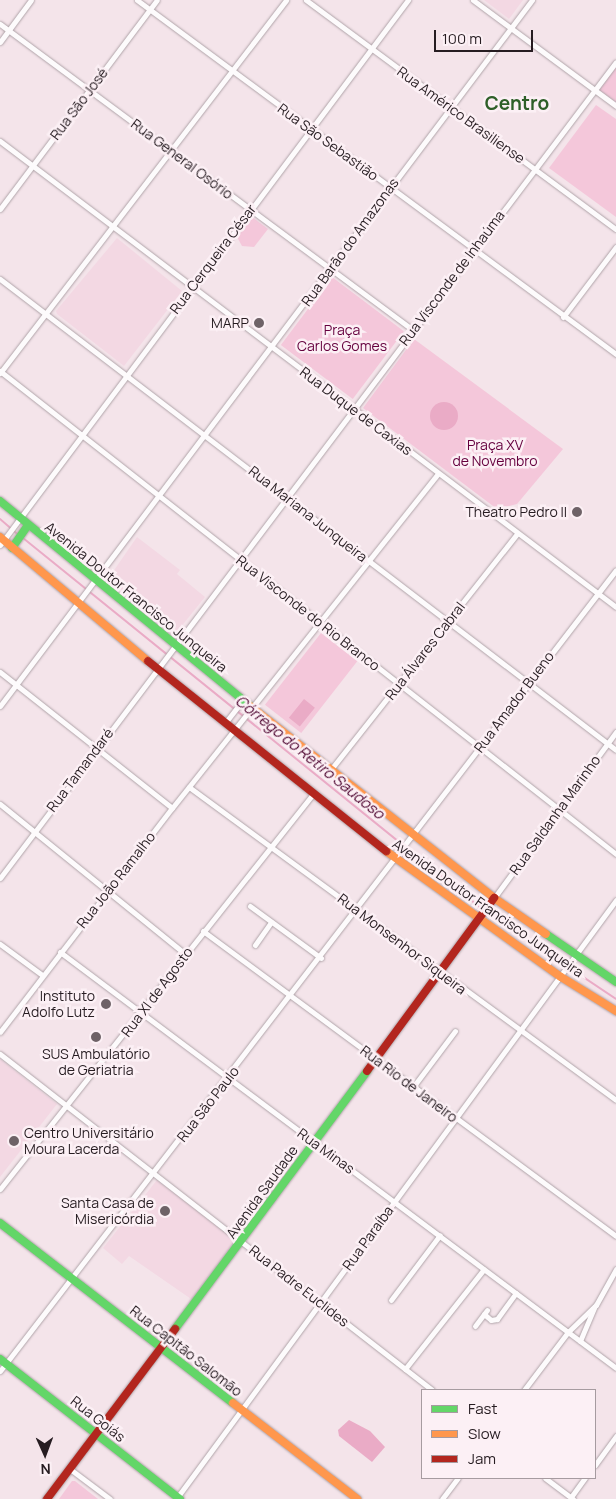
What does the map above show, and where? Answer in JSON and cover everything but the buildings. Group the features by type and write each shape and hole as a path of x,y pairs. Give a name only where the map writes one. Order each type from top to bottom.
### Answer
{"main road":[{"name":"Avenida Doutor Francisco Junqueira","path":"0,501 17,520 251,711 332,768 412,839 492,900 574,958 616,982"},
{"path":"14,545 27,527"},
{"name":"Avenida Doutor Francisco Junqueira","path":"3,539 14,545 81,602 227,720 313,794 480,917 616,1011"},
{"name":"Avenida Saudade","path":"47,1499 242,1241 492,900"},
{"name":"Rua Capitão Salomão","path":"0,1223 162,1347 352,1497"},
{"name":"Rua Goiás","path":"3,1361 177,1498"}],"street":[{"path":"0,42 31,0"},
{"name":"Rua São Sebastião","path":"137,0 563,317 616,354"},
{"name":"Rua São José","path":"0,208 157,0"},
{"path":"0,372 286,0"},
{"name":"Rua Américo Brasiliense","path":"306,0 616,229"},
{"name":"Rua Cerqueira César","path":"3,539 80,434 408,0"},
{"path":"473,0 616,106"},
{"name":"Rua Barão do Amazonas","path":"0,706 95,584 532,0"},
{"name":"Rua General Osório","path":"0,24 413,330"},
{"name":"Rua Visconde de Inhaúma","path":"159,665 616,62"},
{"name":"Rua Duque de Caxias","path":"0,141 517,534 616,607"},
{"path":"563,317 616,248"},
{"name":"Rua Mariana Junqueira","path":"0,279 616,750"},
{"name":"Rua Visconde do Rio Branco","path":"0,372 616,854"},
{"name":"Rua João Ramalho","path":"0,1032 172,808 237,729 438,474"},
{"name":"Rua Álvares Cabral","path":"332,768 517,534"},
{"name":"Rua Amador Bueno","path":"412,839 528,683 616,570"},
{"name":"Rua Tamandaré","path":"0,878 159,665"},
{"path":"0,672 96,750 172,808"},
{"path":"227,720 241,702"},
{"name":"Rua Saldanha Marinho","path":"492,900 616,732"},
{"name":"Rua Monsenhor Siqueira","path":"189,787 271,846 439,973 616,1100"},
{"name":"Rua XI de Agosto","path":"0,1189 142,1013 203,931 313,794"},
{"path":"0,804 186,954"},
{"name":"Rua São Paulo","path":"0,1371 3,1361 72,1278 154,1174 412,839"},
{"name":"Rua Paraíba","path":"177,1498 616,900"},
{"path":"250,906 320,958"},
{"path":"255,945 270,922"},
{"name":"Rua Rio de Janeiro","path":"203,931 616,1236"},
{"path":"0,944 42,975"},
{"name":"Rua Minas","path":"60,952 616,1368"},
{"path":"413,1087 455,1031"},
{"name":"Rua Padre Euclides","path":"0,1054 431,1389"},
{"path":"391,1300 440,1235"},
{"path":"405,1369 484,1269"},
{"path":"580,1341 596,1305 616,1269"},
{"path":"475,1326 486,1312 491,1320 497,1319 516,1293"},
{"path":"525,1389 568,1332 596,1305"},
{"path":"596,1464 616,1436"},
{"path":"70,1469 110,1499"},
{"path":"442,1499 457,1479"},
{"path":"546,1479 572,1498 584,1479"}],"shaded area":[{"path":"484,0 523,0 509,19"},
{"path":"117,238 182,291 124,366 57,314 56,311"},
{"path":"444,402 454,406 458,416 454,426 444,430 434,426 430,416 434,406"},
{"path":"137,537 180,570 177,574 205,597 176,633 108,579"},
{"path":"304,699 315,708 300,726 289,718"},
{"name":"Centro Universitário Moura Lacerda","path":"0,1059 57,1104 0,1177"},
{"name":"Santa Casa de Misericórdia","path":"157,1180 238,1242 194,1301 129,1256 122,1264 103,1248"},
{"path":"349,1420 370,1431 385,1447 372,1462 339,1436 338,1430"}],"green space":[{"path":"616,67 616,103 599,90"},
{"path":"596,105 616,119 616,217 549,168"},
{"path":"252,217 268,229 254,247 242,246 237,237"},
{"name":"Praça Carlos Gomes","path":"332,277 404,331 353,399 281,345"},
{"name":"Praça XV de Novembro","path":"414,339 563,449 517,504 497,509 363,408"},
{"path":"321,633 357,661 301,733 265,705"},
{"path":"72,1481 75,1481 98,1499 59,1499"}],"waterway":[{"name":"Córrego do Retiro Saudoso","path":"0,519 17,534"},
{"name":"Córrego do Retiro Saudoso","path":"23,538 482,909"},
{"name":"Córrego do Retiro Saudoso","path":"486,912 616,999"}],"traffic: fast":[{"path":"0,501 249,705"},
{"path":"12,548 28,525"},
{"path":"546,934 616,982"},
{"path":"175,1329 367,1071"},
{"path":"0,1223 233,1403"},
{"path":"0,1359 180,1499"}],"traffic: slow":[{"path":"0,537 148,661"},
{"path":"249,705 494,898 546,934"},
{"path":"386,851 561,977 616,1011"},
{"path":"233,1403 357,1499"}],"traffic: jam":[{"path":"148,661 386,851"},
{"path":"367,1071 494,898"},
{"path":"47,1499 175,1329"}],"place":[{"name":"MARP","path":"259,323"},
{"name":"Theatro Pedro II","path":"577,512"},
{"name":"Instituto Adolfo Lutz","path":"106,1004"},
{"name":"SUS Ambulatório de Geriatria","path":"96,1037"},
{"name":"Centro Universitário Moura Lacerda","path":"14,1141"},
{"name":"Santa Casa de Misericórdia","path":"165,1211"}],"district":[{"name":"Centro","path":"517,104"}]}
